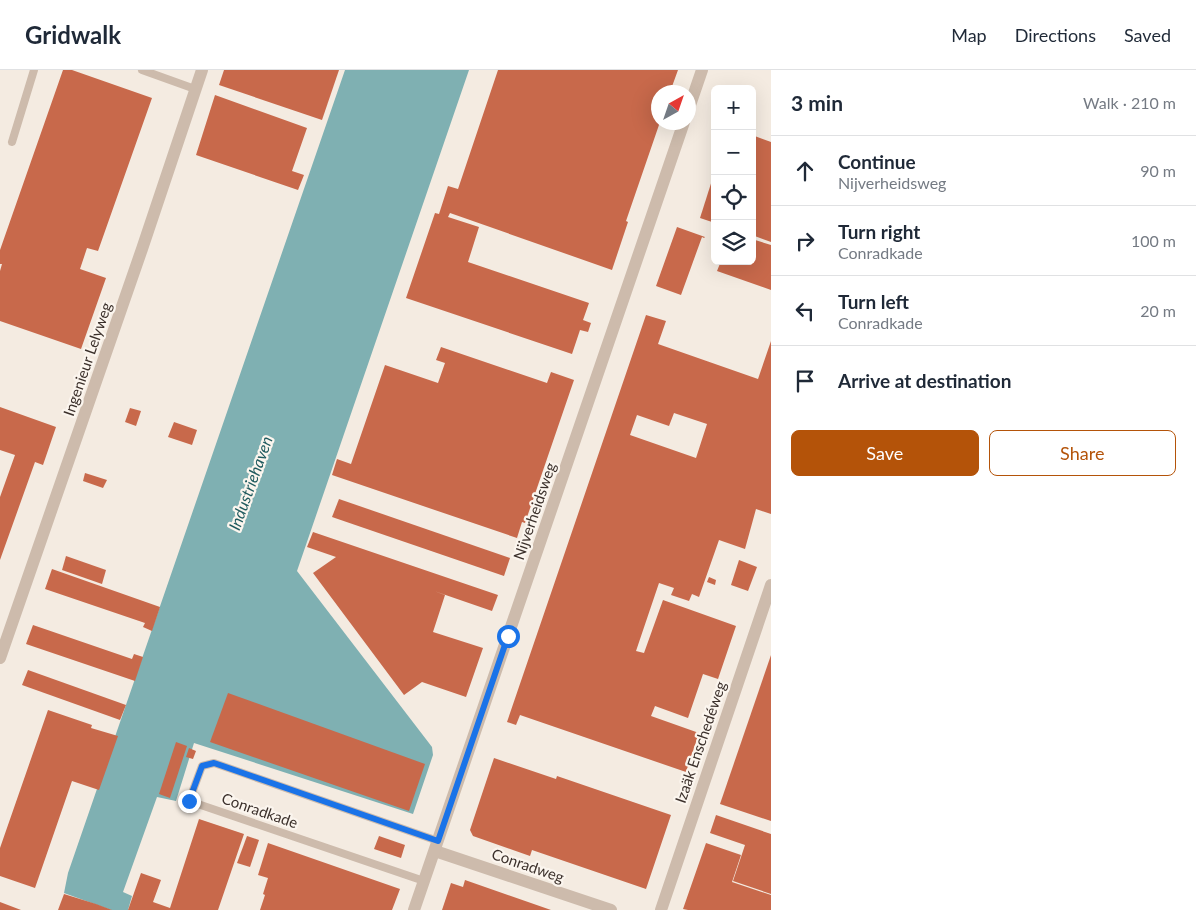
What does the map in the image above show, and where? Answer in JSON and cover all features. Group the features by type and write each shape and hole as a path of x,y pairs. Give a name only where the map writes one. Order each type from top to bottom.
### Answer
{"street":[{"name":"Ingenieur Lelyweg","path":"0,658 142,250 201,70"},
{"path":"696,88 702,70"},
{"name":"Nijverheidsweg","path":"414,910 681,130"},
{"name":"Izaäk Enschedéweg","path":"661,910 771,585"},
{"name":"Conradweg","path":"436,846 611,910"}],"lane":[{"path":"12,142 34,70"},
{"path":"142,70 195,89"},
{"name":"Conradkade","path":"424,881 189,801 202,766 214,763 436,846"}],"water":[{"name":"Industriehaven","path":"345,70 469,70 297,571 432,747 433,755 413,814 194,743 176,801 157,797 123,892 132,896 128,910 111,910 64,893 68,873"}],"building":[{"path":"63,70 72,70 152,98 98,251 87,248 80,269 106,278 81,349 0,321 0,271 2,264 0,264 0,250"},
{"path":"224,70 339,70 322,120 219,85"},
{"path":"498,70 678,70 673,85 651,85 651,130 657,130 626,221 628,222 612,270 450,213 448,217 479,227 468,262 589,303 583,320 591,323 588,332 580,330 572,354 406,298 435,213 439,214 448,186 458,189"},
{"path":"215,95 307,128 292,171 304,175 298,190 196,155"},
{"path":"756,136 771,142 771,242 756,236"},
{"path":"711,183 711,222 700,218"},
{"path":"677,227 705,237 702,237 681,295 656,286"},
{"path":"756,240 771,245 771,290 717,271 719,265 756,265"},
{"path":"646,315 666,321 658,344 758,379 771,341 771,514 756,509 745,549 719,540 699,597 692,594 689,601 671,595 674,588 659,583 636,651 644,653 663,600 736,626 718,679 703,674 688,718 655,706 651,716 699,733 686,772 520,715 516,725 507,722","holes":["674,413 707,424 696,458 630,435 637,415 669,426"]},
{"path":"441,347 547,383 551,372 574,380 525,523 522,522 517,538 332,475 337,459 351,464 385,365 438,383 445,363 436,360"},
{"path":"0,407 56,427 43,465 35,462 0,560 0,497 15,455 0,450"},
{"path":"130,408 141,411 136,426 125,422"},
{"path":"174,422 197,430 192,445 168,437"},
{"path":"85,473 107,480 103,488 83,481"},
{"path":"339,499 510,558 504,576 332,517"},
{"path":"313,532 498,595 492,611 434,591 445,595 433,632 483,648 466,697 422,682 404,695 313,573 336,557 307,547"},
{"path":"66,556 106,570 102,584 62,570"},
{"path":"739,560 757,567 748,591 731,585"},
{"path":"52,569 160,607 152,631 143,627 145,623 45,589"},
{"path":"709,577 716,580 715,585 707,582"},
{"path":"33,625 132,659 134,654 143,657 135,681 26,644"},
{"path":"771,655 771,821 720,804"},
{"path":"28,670 126,705 120,720 22,685"},
{"path":"228,693 425,764 409,811 210,742"},
{"path":"48,710 92,725 91,728 118,736 99,790 72,781 35,888 0,876 0,848"},
{"path":"176,742 187,746 170,798 159,794"},
{"path":"189,748 196,751 193,759 186,757"},
{"path":"494,758 556,779 557,776 671,815 646,889 532,850 530,856 473,836 470,830"},
{"path":"716,815 771,834 771,894 733,881 745,845 710,833"},
{"path":"199,819 244,834 218,910 128,910 141,873 161,880 153,902 170,908"},
{"path":"247,836 259,840 250,867 237,863"},
{"path":"379,836 405,845 401,858 374,849"},
{"path":"268,843 400,889 392,910 260,910 268,878 258,875"},
{"path":"706,843 741,855 732,882 771,895 771,910 683,909"},
{"path":"465,880 551,910 442,910 451,883 463,887"},
{"path":"64,894 96,904 112,910 58,910"},
{"path":"0,902 21,910 0,910"}],"route":[{"path":"189,801 202,766 214,763 438,841 508,636"}]}
